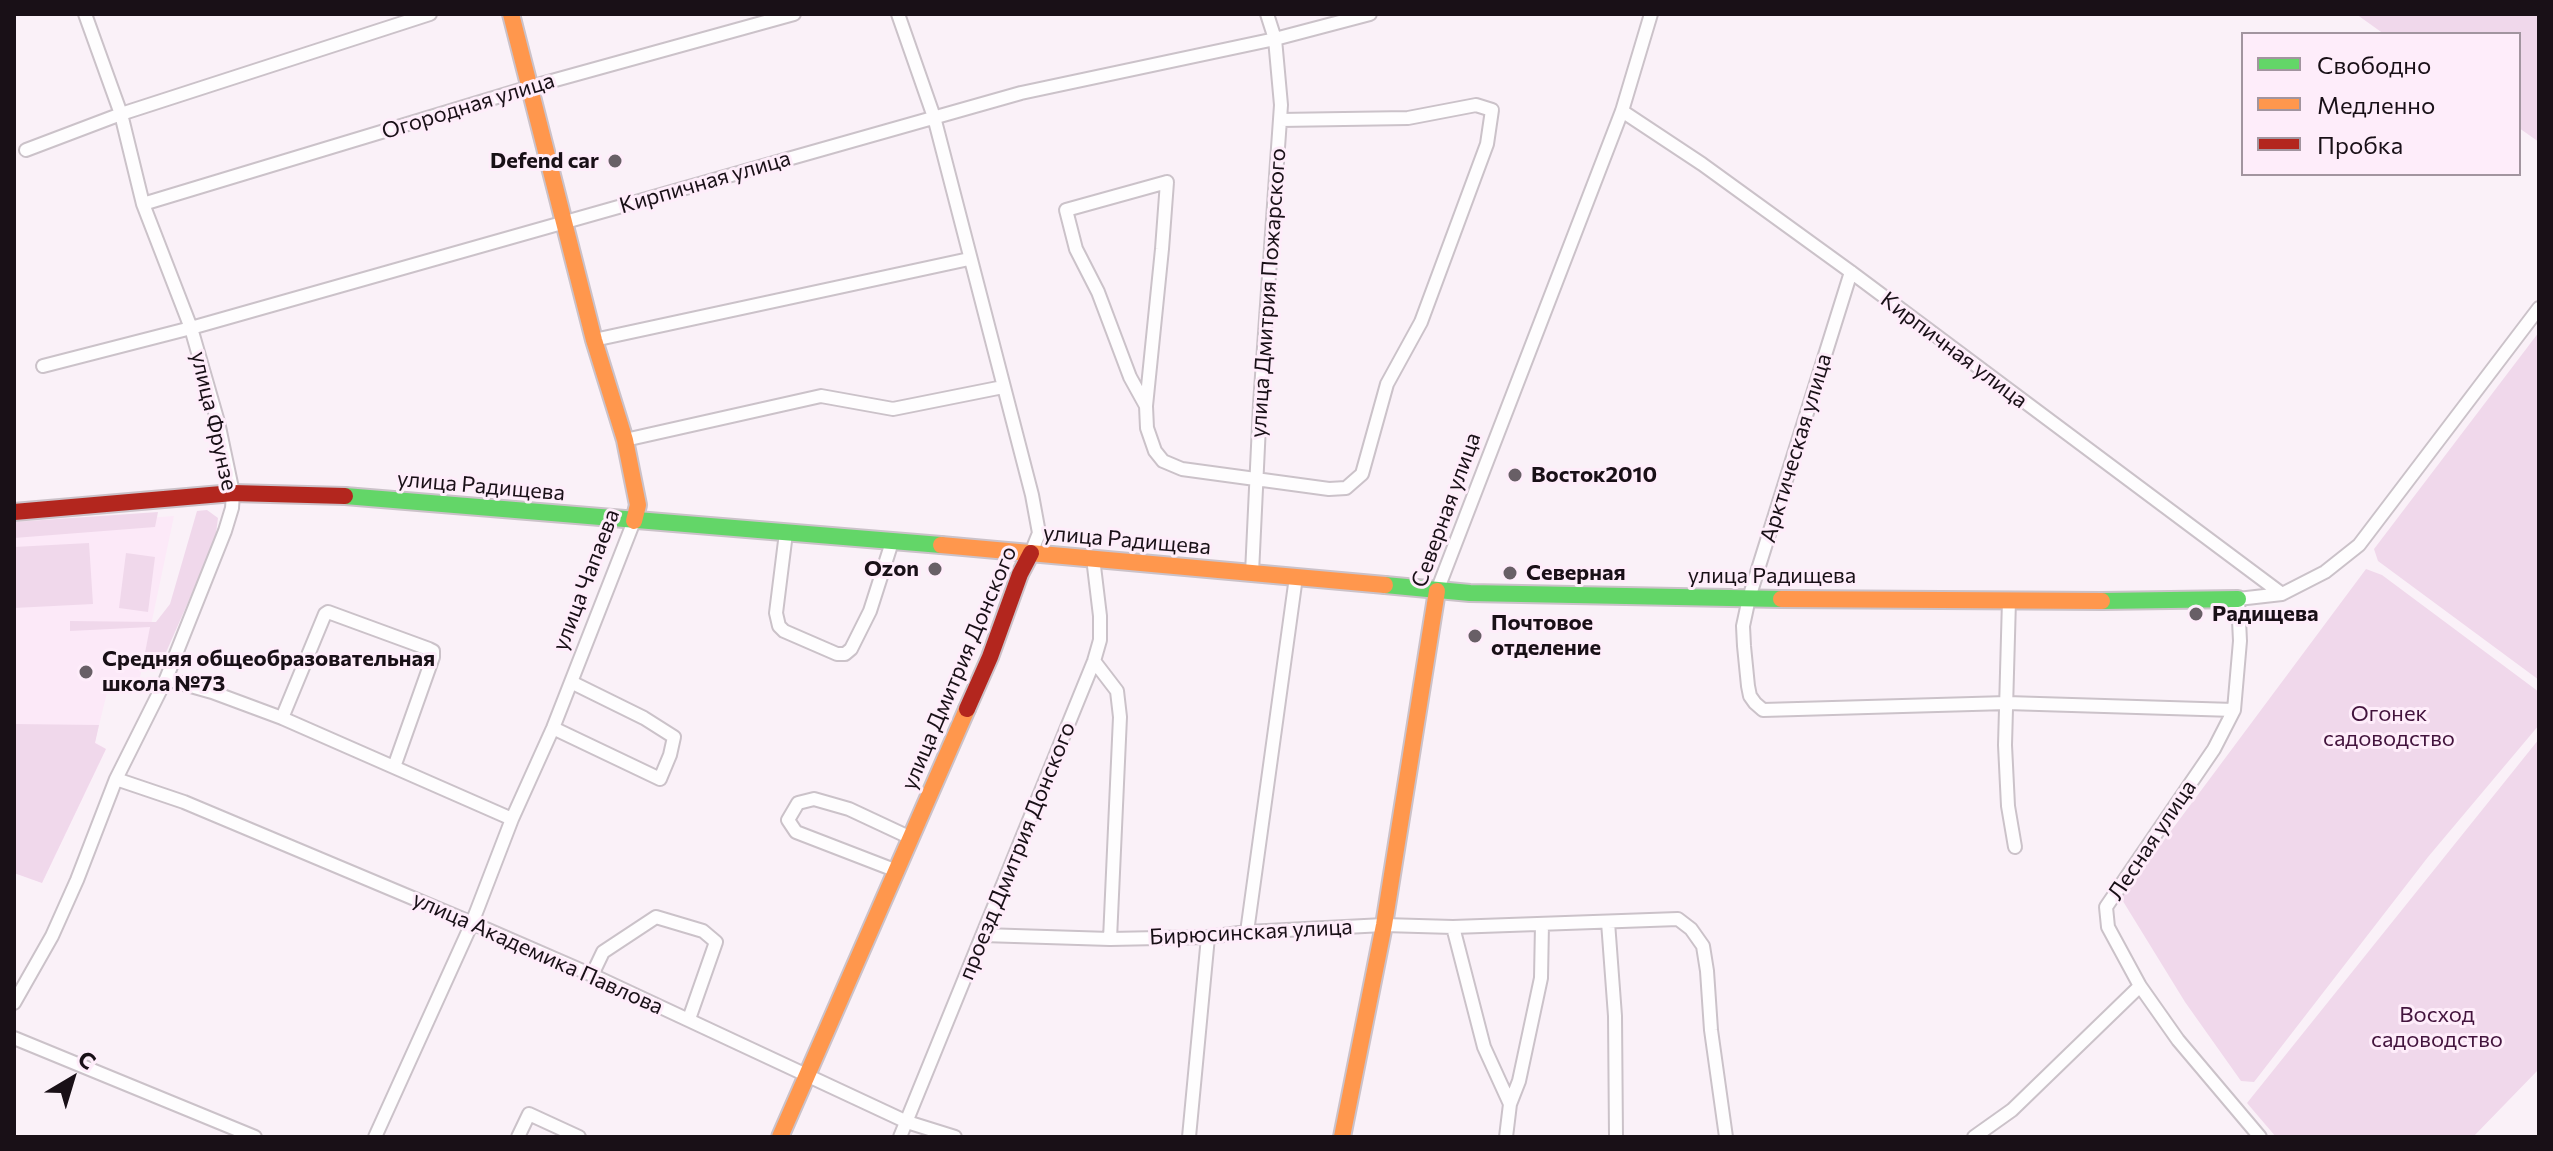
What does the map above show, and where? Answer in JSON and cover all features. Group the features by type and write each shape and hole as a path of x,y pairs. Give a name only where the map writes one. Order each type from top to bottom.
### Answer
{"main road":[{"name":"улица Чапаева","path":"511,14 594,340 625,440 638,505 634,521"},
{"name":"улица Радищева","path":"14,512 233,493 331,495 1093,558 1437,591 1749,598 2238,599"},
{"name":"улица Дмитрия Донского","path":"780,1137 990,657 1020,574 1031,553"},
{"name":"Северная улица","path":"1342,1137 1384,925 1437,591"}],"street":[{"name":"улица Фрунзе","path":"16,992 52,936 77,880 116,779 166,679 232,508 233,493 218,422 191,328 143,204 121,114 85,14"},
{"path":"26,150 121,114 430,14"},
{"name":"Огородная улица","path":"143,204 530,87 794,14"},
{"name":"улица Дмитрия Донского","path":"898,14 934,117 1032,495 1039,533 1031,553"},
{"name":"улица Дмитрия Пожарского","path":"1252,573 1281,105 1275,39 1267,14"},
{"name":"Кирпичная улица","path":"43,366 191,328 1021,93 1275,39 1370,14"},
{"name":"Северная улица","path":"1437,591 1622,111 1651,14"},
{"path":"1146,406 1130,377 1098,292 1076,249 1066,210 1167,182 1146,406 1147,428 1155,451 1163,461 1182,469 1329,489 1346,488 1362,474 1387,384 1421,322 1487,144 1492,110 1476,105 1408,118 1280,120"},
{"name":"Кирпичная улица","path":"1622,111 1702,164 1851,272 2282,594"},
{"path":"594,340 969,259"},
{"name":"Арктическая улица","path":"1851,272 1749,598 1743,626 1750,696 1763,710 2007,703"},
{"path":"2238,599 2282,594 2325,572 2359,545 2539,308"},
{"path":"625,440 821,396 893,409 1003,387"},
{"name":"улица Чапаева","path":"375,1137 472,923 634,521"},
{"path":"786,533 776,613 779,626 837,654 845,654 851,649 870,611 892,542"},
{"name":"проезд Дмитрия Донского","path":"900,1137 1094,661 1100,640 1100,616 1093,558"},
{"path":"1247,932 1296,577"},
{"name":"Лесная улица","path":"2238,599 2240,641 2234,710 2214,749 2106,907 2108,927 2140,986 2178,1040 2260,1137"},
{"path":"2009,600 2005,745 2008,806 2015,847"},
{"path":"282,718 328,612 429,649 433,651 433,657 394,767"},
{"path":"1094,661 1117,691 1120,717 1110,939"},
{"path":"166,679 282,718 512,819"},
{"path":"553,728 660,779 670,755 674,737 644,718 571,682"},
{"path":"2007,703 2234,710"},
{"name":"улица Академика Павлова","path":"116,779 184,802 472,923 689,1019 907,1122 955,1137"},
{"path":"897,871 796,832 788,820 798,803 814,799 849,809 911,838"},
{"path":"592,975 603,952 656,917 703,931 716,942 689,1019"},
{"name":"Бирюсинская улица","path":"983,935 1110,939 1208,937 1384,925 1453,927 1678,919 1691,929 1703,946 1726,1137"},
{"path":"1608,922 1615,1016 1616,1137"},
{"path":"1505,1135 1541,978 1542,924"},
{"path":"1453,927 1484,1047 1510,1104"},
{"path":"1189,1137 1208,937"},
{"path":"1974,1137 2012,1110 2140,986"},
{"path":"14,1038 255,1137"},
{"path":"518,1137 529,1114 579,1137"}],"shaded area":[{"path":"174,516 139,682 110,680 95,742 106,749 42,883 14,873 14,527"}],"green space":[{"path":"2356,14 2539,14 2539,142 2521,129 2521,32 2381,32"},
{"path":"2539,332 2539,680 2378,561 2374,549"},
{"path":"207,510 218,518 215,541 164,657 142,668 150,627 70,631 70,621 156,622 170,604 197,511"},
{"path":"158,512 155,527 14,538 14,522"},
{"path":"89,543 93,604 14,608 14,547"},
{"path":"126,553 155,557 148,612 119,608"},
{"name":"Огонек садоводство","path":"2366,569 2382,575 2539,692 2539,725 2428,857 2254,1082 2241,1081 2185,1002 2121,898"},
{"path":"14,724 99,725 95,743 106,749 42,883 14,873"},
{"name":"Восход садоводство","path":"2539,739 2539,1069 2473,1137 2276,1137 2247,1103"}],"traffic: fast":[{"path":"345,496 941,545"},
{"path":"1385,585 1470,593 1781,599"},
{"path":"2102,601 2238,599"}],"traffic: slow":[{"path":"511,14 594,340 625,440 638,505 634,521"},
{"path":"941,545 1385,585"},
{"path":"1342,1137 1384,925 1437,591"},
{"path":"1781,599 2102,601"},
{"path":"780,1137 967,709"}],"traffic: jam":[{"path":"14,512 233,493 345,496"},
{"path":"967,709 1031,553"}],"place":[{"name":"Defend car","path":"615,161"},
{"name":"Восток2010","path":"1515,475"},
{"name":"Ozon","path":"935,569"},
{"name":"Северная","path":"1510,573"},
{"name":"Радищева","path":"2196,614"},
{"name":"Почтовое отделение","path":"1475,636"},
{"name":"Средняя общеобразовательная школа №73","path":"86,672"}]}
